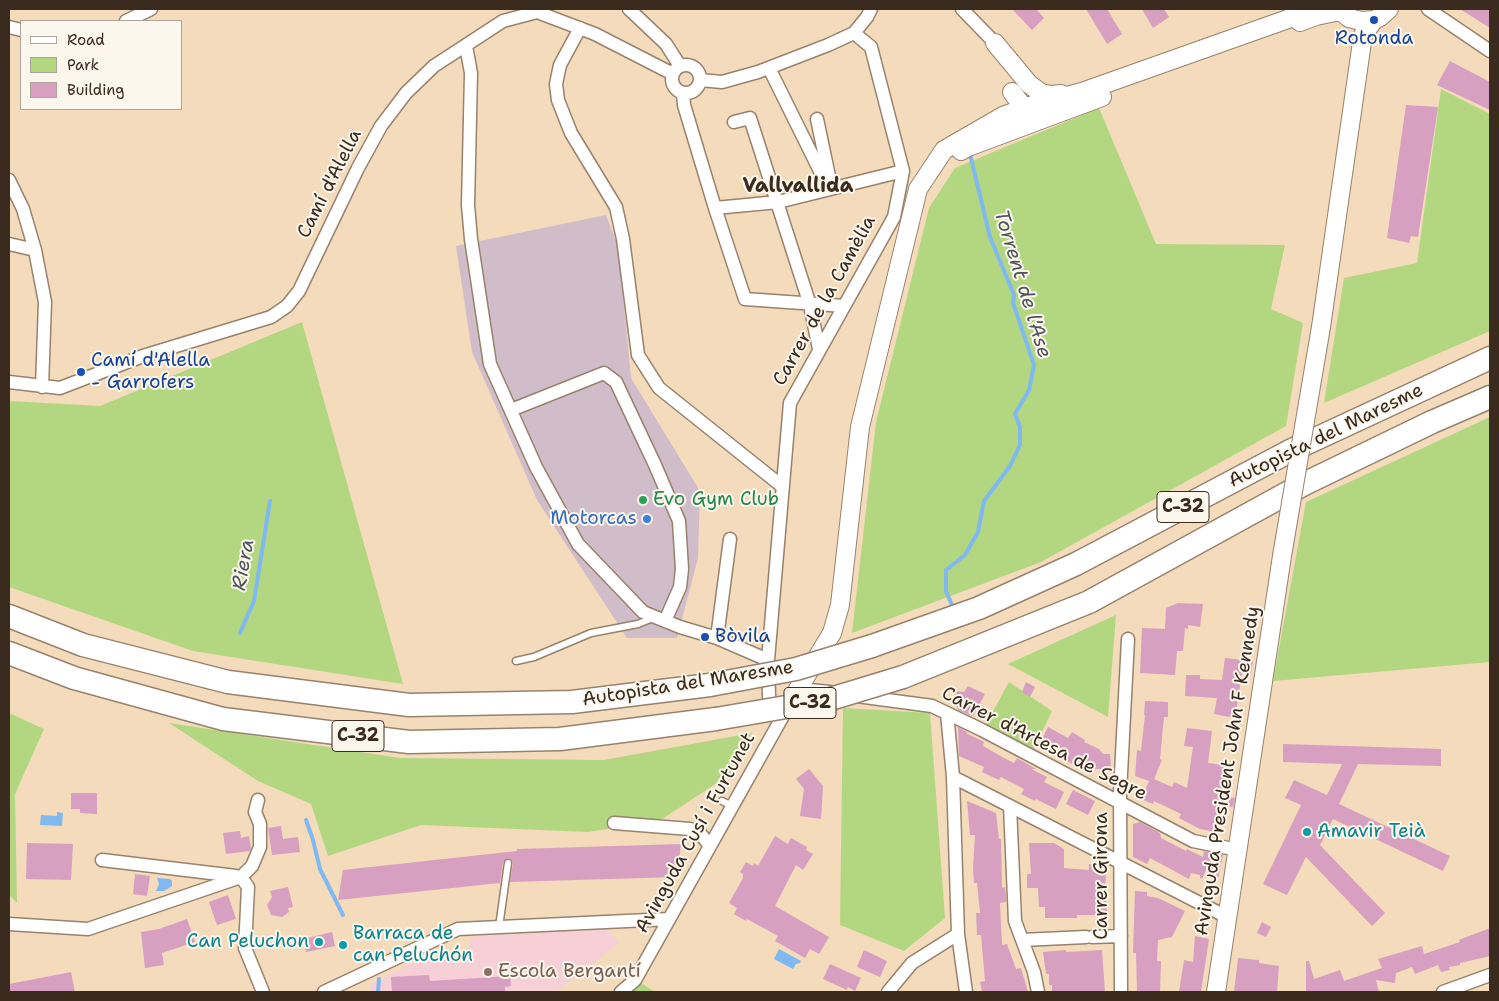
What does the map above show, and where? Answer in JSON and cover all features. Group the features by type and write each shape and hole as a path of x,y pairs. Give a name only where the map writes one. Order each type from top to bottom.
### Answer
{"highway":[{"name":"Autopista del Maresme","path":"9,616 83,645 228,682 410,705 572,702 710,685 796,669 872,646 978,608 1076,564 1292,450 1490,358"},
{"name":"Autopista del Maresme","path":"9,653 74,678 223,719 409,742 560,739 716,719 827,700 903,677 1089,602 1304,484 1432,422 1490,398"}],"street":[{"path":"128,20 152,9"},
{"path":"629,9 666,44 676,70 672,81 674,87 683,93 694,90 700,80 700,76 694,68 690,66 676,70"},
{"path":"700,80 722,82 769,68 854,33 867,18 871,9"},
{"path":"962,9 995,43 1030,84 1041,92 1051,95 1082,92"},
{"path":"798,689 832,633 840,605 860,427 918,189 944,150 1003,116 1082,92 1312,9"},
{"path":"968,147 1316,16 1342,12 1361,21 1374,20 1389,9"},
{"path":"1428,9 1490,51"},
{"name":"Camí d'Alella","path":"9,382 60,388 143,356 271,317 286,306 299,291 358,168 381,126 406,92 434,66 503,21 537,12 595,34 676,70"},
{"path":"1342,12 1363,35 1374,20"},
{"path":"580,28 560,65 556,84 558,100 571,133 616,207 623,239 638,355 659,388 783,487"},
{"path":"715,208 778,202 830,183 903,171 871,47 854,33"},
{"name":"Avinguda President John F Kennedy","path":"1216,992 1282,556 1320,327 1363,35"},
{"path":"995,43 1011,75 1012,92 1003,116"},
{"path":"466,46 471,73 468,205 471,239 490,364 536,467 578,544 643,612 717,638 768,660"},
{"path":"769,68 821,173 830,183"},
{"path":"932,168 998,129 1026,118 1034,98 1030,84"},
{"path":"1012,92 1021,104 1035,112 1044,112 1109,88 1120,90"},
{"path":"683,93 684,105 745,299 844,306"},
{"path":"734,122 750,118 810,305 819,349"},
{"path":"817,119 830,183"},
{"path":"803,137 821,136"},
{"name":"Carrer de la Camèlia","path":"778,724 768,696 768,660 790,403 894,217 903,171"},
{"path":"9,180 22,209 36,250 45,302 42,387"},
{"path":"9,244 36,250"},
{"path":"511,410 604,374 616,382 655,465 679,522 682,570 680,587 661,619"},
{"path":"717,638 730,539"},
{"name":"Carrer Girona","path":"1121,992 1122,863 1120,803 1128,639"},
{"name":"Carrer d'Artesa de Segre","path":"798,689 836,692 932,706 1193,841 1238,850"},
{"name":"Avinguda Cusí i Furtunet","path":"621,992 635,980 710,846 727,804 798,689"},
{"path":"947,713 953,777 958,934 966,992"},
{"path":"953,777 1227,917"},
{"path":"9,924 88,929 241,877 252,866 260,847 260,824 255,812 258,800"},
{"path":"1010,806 1015,921 1034,972 1038,992"},
{"path":"614,823 690,829 699,832 710,846"},
{"path":"102,860 241,877 248,887 245,948 263,992"},
{"path":"324,992 458,928 669,919"},
{"path":"890,991 912,963 958,934"},
{"path":"1022,940 1121,936"},
{"path":"1443,992 1490,975"}],"lane":[{"path":"516,661 534,657 591,633 661,619"},
{"path":"498,927 508,863"}],"shaded area":[{"path":"606,215 618,246 631,378 700,491 698,558 677,638 627,638 537,500 472,352 456,246"},
{"name":"Escola Bergantí","path":"607,928 619,943 556,992 372,992 370,985 419,960 466,958 471,937"}],"green space":[{"path":"1441,89 1490,114 1490,331 1324,403 1344,278 1417,263"},
{"path":"1099,108 1156,244 1285,245 1271,309 1303,323 1286,426 1041,562 852,633 876,422 929,208 955,168"},
{"path":"302,322 403,684 193,651 9,587 9,401 100,406"},
{"path":"1490,417 1490,662 1273,681 1306,502"},
{"path":"1116,615 1108,717 1008,664"},
{"path":"1009,682 1052,711 1034,749 986,724"},
{"path":"843,708 930,713 945,918 904,951 840,925"},
{"path":"9,713 44,729 15,794 17,903 9,895"},
{"path":"169,723 400,758 604,760 752,733 732,773 659,821 588,832 421,825 328,856 311,804 258,781"},
{"path":"641,983 655,992 631,992"}],"water":[{"path":"57,812 63,813 62,826 40,825 41,815 57,816"},
{"path":"157,878 170,879 172,886 164,891 156,891 159,884"},
{"path":"779,949 801,961 800,963 796,964 793,969 774,959"}],"building":[{"path":"1012,9 1036,9 1044,18 1032,30"},
{"path":"1086,9 1107,9 1122,34 1107,44"},
{"path":"1142,9 1164,9 1169,17 1153,28"},
{"path":"1460,9 1490,9 1490,28"},
{"path":"1450,61 1490,82 1490,110 1437,85"},
{"path":"1406,105 1438,107 1418,237 1411,236 1409,243 1387,238"},
{"path":"1178,603 1203,604 1200,627 1188,625 1188,629 1185,628 1183,651 1177,651 1175,675 1140,673 1142,628 1165,629 1166,608"},
{"path":"1225,658 1253,661 1251,674 1242,672 1235,718 1214,714 1217,698 1185,696 1186,675 1200,675 1200,679 1222,680"},
{"path":"1026,682 1035,687 1030,697 1022,692"},
{"path":"968,686 985,694 972,716 958,710 955,702 955,691 964,692"},
{"path":"1145,701 1168,702 1168,717 1164,717 1160,759 1162,760 1154,779 1172,787 1174,782 1187,788 1193,747 1184,746 1187,728 1212,731 1208,763 1230,766 1227,789 1229,789 1228,797 1235,798 1233,807 1223,806 1220,824 1217,823 1216,832 1200,829 1179,818 1181,814 1154,801 1153,804 1141,799 1149,781 1135,776 1137,750 1141,751"},
{"path":"958,727 984,742 983,746 1004,758 1014,763 1017,758 1036,769 1031,769 1047,777 1044,782 1064,792 1056,809 1021,794 1024,789 1001,777 999,780 982,772 984,767 959,756"},
{"path":"1048,727 1068,738 1072,732 1085,740 1084,742 1099,749 1103,754 1110,754 1111,769 1081,769 1058,756 1060,753 1040,743"},
{"name":"Amavir Teià","path":"1283,744 1441,749 1441,766 1358,764 1339,804 1450,856 1443,871 1333,819 1320,845 1385,913 1372,926 1306,857 1287,895 1263,884 1301,805 1285,798 1294,780 1327,795 1342,764 1283,762"},
{"path":"809,769 823,786 821,819 800,816 804,789 796,779"},
{"path":"1073,790 1095,801 1088,815 1066,804"},
{"path":"71,793 97,793 97,814 80,813 80,809 71,809"},
{"path":"967,801 996,813 999,839 1001,839 1002,888 1005,887 1006,895 1006,902 1000,903 1002,945 1007,944 1016,969 1021,968 1028,992 982,992 980,982 985,981 981,935 977,935 976,913 980,913 977,883 974,883 975,835 970,835"},
{"path":"1140,822 1160,833 1161,838 1186,851 1187,849 1203,857 1204,851 1223,855 1218,879 1207,877 1208,866 1202,879 1200,875 1191,873 1189,879 1150,858 1147,864 1133,857 1133,824"},
{"path":"281,826 283,839 298,837 300,852 272,855 268,828"},
{"path":"240,831 241,838 249,836 250,851 226,854 223,833"},
{"path":"775,836 788,844 791,838 807,847 806,850 813,854 803,870 796,865 775,906 829,937 819,954 810,949 805,958 775,941 778,936 734,914 737,908 729,903 743,878 743,874 740,872 746,862 753,866 754,863 758,866"},
{"path":"27,843 73,844 71,880 26,879"},
{"path":"1029,843 1054,843 1064,849 1064,868 1089,870 1089,864 1107,866 1104,895 1106,895 1107,915 1077,915 1077,918 1045,918 1045,907 1039,907 1038,888 1027,888 1027,874 1031,874"},
{"path":"681,844 677,877 510,882 513,863 508,858 503,862 500,883 338,900 343,870 517,851 517,849"},
{"path":"135,874 150,876 147,896 133,894"},
{"path":"288,887 293,907 288,908 289,912 282,917 271,915 267,905 272,897 270,891"},
{"path":"1135,891 1147,892 1147,896 1158,898 1185,911 1172,937 1158,940 1157,961 1161,961 1160,992 1137,992 1136,953 1133,953"},
{"path":"228,895 236,919 217,925 209,902"},
{"path":"187,919 195,942 162,953 164,965 145,968 141,932 159,929"},
{"path":"1262,922 1271,927 1266,937 1257,933"},
{"path":"1490,928 1490,956 1460,963 1460,965 1449,967 1450,970 1441,972 1438,965 1415,974 1412,967 1396,973 1395,983 1376,980 1379,992 1306,992 1306,961 1309,961 1314,979 1340,970 1344,981 1382,968 1378,959 1422,946 1424,954 1460,942 1459,940"},
{"name":"Can Peluchon","path":"332,932 335,946 306,952 303,939"},
{"path":"1195,936 1209,939 1201,992 1179,992 1184,960 1193,962"},
{"path":"864,950 887,961 880,977 857,967"},
{"path":"1066,950 1066,952 1102,950 1105,992 1052,992 1052,985 1049,985 1049,974 1046,974 1043,952"},
{"path":"1238,958 1259,960 1259,963 1279,966 1277,992 1234,992"},
{"path":"830,964 861,978 855,991 848,987 847,990 823,979"},
{"path":"71,972 75,992 9,992 9,984"},
{"path":"429,975 430,981 510,976 511,986 505,987 505,992 392,992 391,977"}],"waterway":[{"name":"Torrent de l'Ase","path":"952,605 946,591 946,570 965,555 978,532 984,501 1010,466 1020,445 1020,427 1015,414 1029,390 1034,365 1013,303 1014,295 990,237 970,154"},
{"name":"Riera","path":"240,633 254,601 270,501"},
{"name":"Riera","path":"306,820 320,869 343,915"},
{"name":"Riera","path":"378,992 379,979"}],"place":[{"name":"Rotonda","path":"1374,20"},
{"name":"Camí d'Alella - Garrofers","path":"81,372"},
{"name":"Evo Gym Club","path":"643,500"},
{"name":"Motorcas","path":"647,519"},
{"name":"Bòvila","path":"705,637"},
{"name":"Amavir Teià","path":"1307,832"},
{"name":"Can Peluchon","path":"319,942"},
{"name":"Barraca de can Peluchón","path":"343,945"},
{"name":"Escola Bergantí","path":"488,972"}],"district":[{"name":"Vallvallida","path":"798,187"}]}
